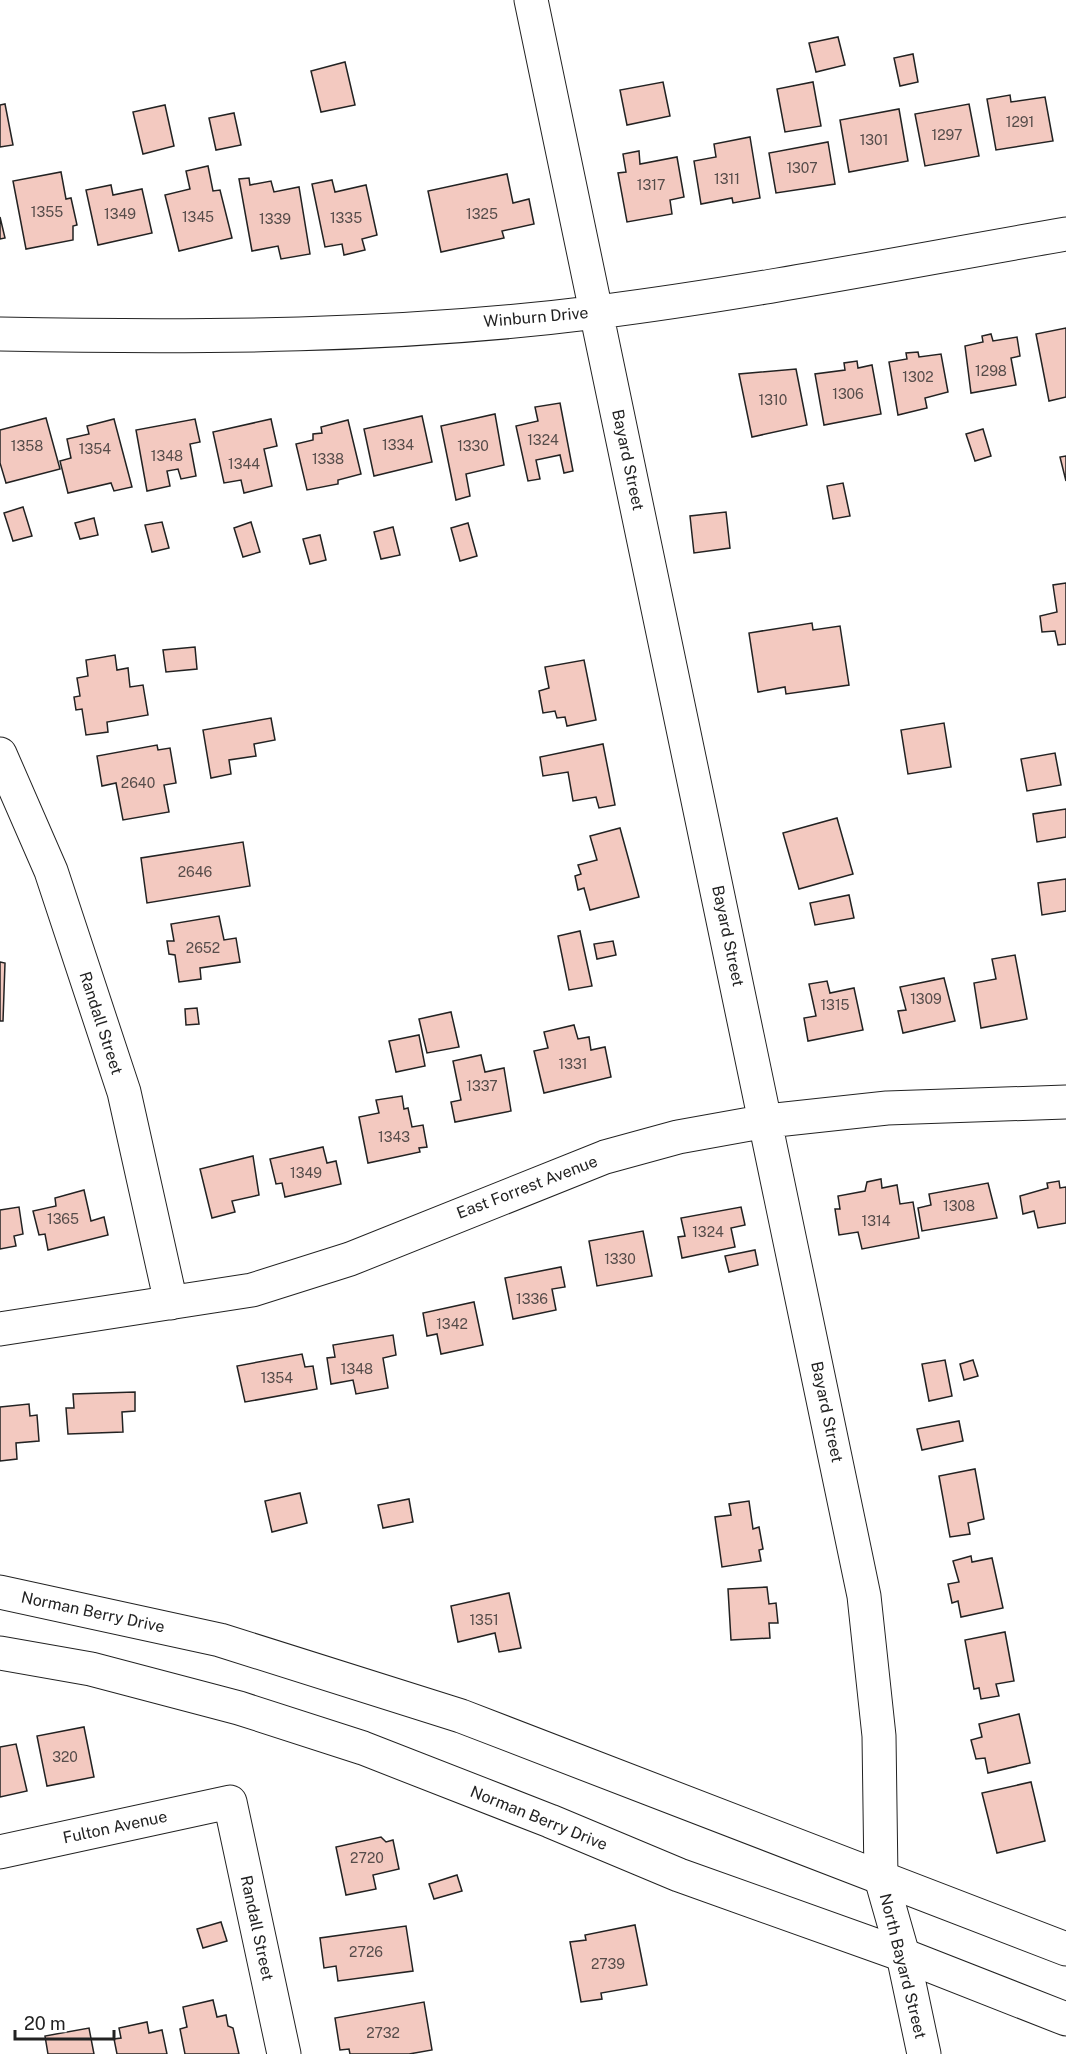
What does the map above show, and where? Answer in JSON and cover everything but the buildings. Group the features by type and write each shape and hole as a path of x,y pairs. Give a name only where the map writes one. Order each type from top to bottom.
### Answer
{"street":[{"name":"Bayard Street","path":"531,0 767,1121 864,1596 879,1736 882,1878"},
{"name":"Winburn Drive","path":"0,334 187,338 269,335 399,330 597,312 772,286 1066,234"},
{"name":"Randall Street","path":"0,754 51,871 124,1092 171,1303"},
{"name":"East Forrest Avenue","path":"0,1329 252,1290 350,1259 605,1157 678,1137 767,1121 886,1108 1066,1102"},
{"name":"Norman Berry Drive","path":"0,1593 220,1640 461,1716 1066,1949"},
{"name":"Norman Berry Drive","path":"0,1653 91,1669 239,1708 363,1748 550,1821 679,1875 903,1955 1066,2019"},
{"name":"Randall Street","path":"230,1802 284,2054"},
{"name":"Fulton Avenue","path":"0,1852 230,1802"},
{"name":"North Bayard Street","path":"882,1878 903,1955 924,2054"}]}
